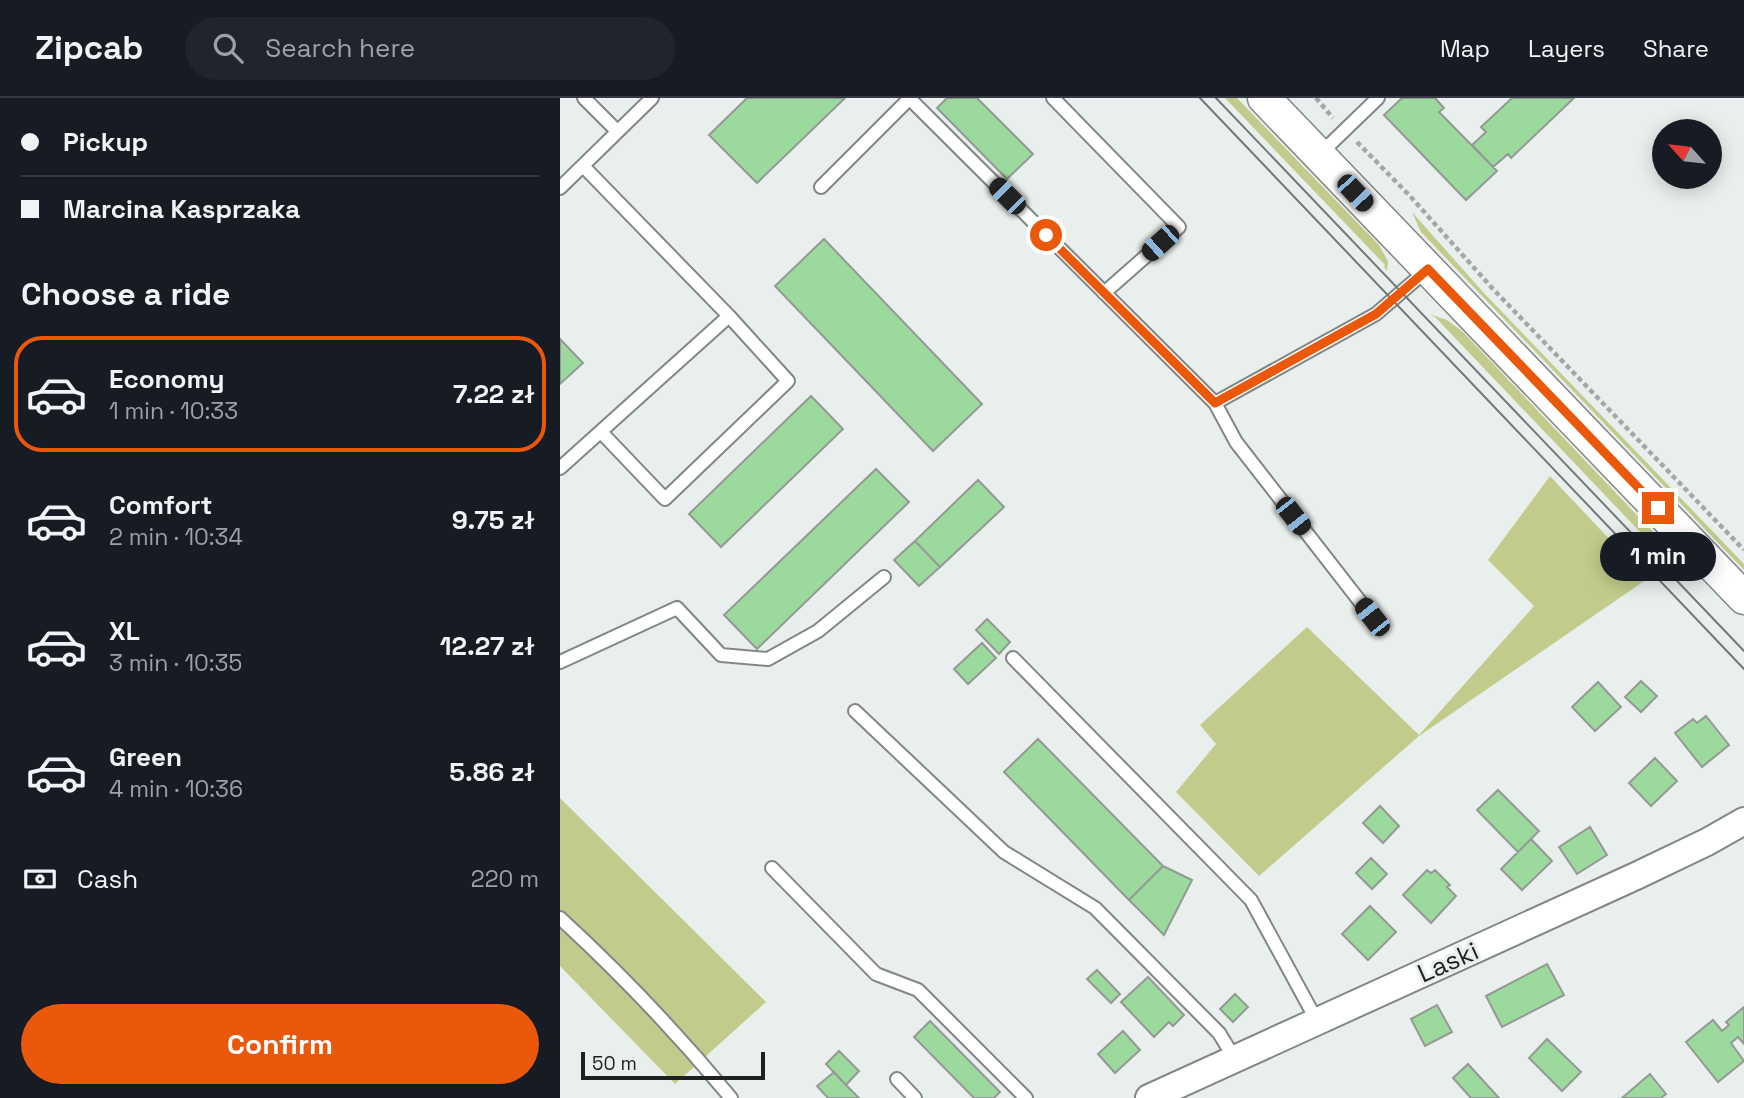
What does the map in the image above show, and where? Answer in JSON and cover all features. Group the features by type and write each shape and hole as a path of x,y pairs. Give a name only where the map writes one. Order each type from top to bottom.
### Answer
{"street":[{"path":"1264,98 1744,598"},
{"name":"Laski","path":"1149,1098 1646,871 1744,821"}],"lane":[{"path":"584,98 617,131"},
{"path":"560,188 652,98"},
{"path":"821,187 910,98 1215,403 1236,442 1372,617"},
{"path":"1053,98 1179,227 1104,293"},
{"path":"1319,155 1378,98"},
{"path":"583,166 729,316 788,381 665,499 601,432"},
{"path":"1215,403 1376,314 1428,269"},
{"path":"560,468 729,316"},
{"path":"560,662 677,608 721,655 768,659 818,631 884,577"},
{"path":"1013,658 1251,900 1317,1021"},
{"path":"855,711 1004,852 1095,908 1219,1033 1235,1059"},
{"path":"772,868 876,974 918,990 1026,1098"},
{"path":"560,918 611,965 692,1051 731,1098"},
{"path":"897,1079 915,1098"}],"path":[{"path":"1316,98 1410,196 1493,289 1744,550"}],"green space":[{"path":"1225,98 1237,98 1379,245 1388,261 1387,271 1385,265"},
{"path":"1412,212 1483,292 1744,564 1744,570 1421,232"},
{"path":"1429,314 1447,320 1463,332 1692,573 1684,581 1435,317"},
{"path":"1550,476 1647,579 1419,736 1259,876 1176,792 1216,744 1200,725 1307,627 1419,735 1534,606 1488,560"},
{"path":"560,798 766,1002 675,1084 560,966"}],"building":[{"path":"747,98 845,98 757,183 709,135"},
{"path":"947,98 977,98 1033,154 1007,179 937,108"},
{"path":"1402,98 1435,98 1444,108 1439,112 1497,171 1466,200 1384,115"},
{"path":"1512,98 1574,98 1511,158 1508,154 1493,167 1472,145 1486,132 1481,127"},
{"path":"824,239 982,404 933,451 775,286"},
{"path":"560,339 583,363 560,384"},
{"path":"811,396 843,429 721,547 689,514"},
{"path":"876,469 909,502 757,649 724,615"},
{"path":"978,480 1004,507 940,567 915,541"},
{"path":"915,541 940,567 919,586 894,560"},
{"path":"987,619 1010,642 999,654 976,630"},
{"path":"982,643 996,658 968,684 954,669"},
{"path":"1641,681 1657,696 1641,712 1625,697"},
{"path":"1598,682 1621,707 1595,731 1572,707"},
{"path":"1706,716 1729,745 1702,767 1675,733 1693,719 1697,723"},
{"path":"1038,739 1163,866 1129,900 1004,772"},
{"path":"1655,758 1677,781 1651,806 1629,783"},
{"path":"1498,790 1539,831 1518,852 1477,810"},
{"path":"1380,806 1399,826 1383,843 1363,823"},
{"path":"1590,827 1607,855 1577,874 1559,847"},
{"path":"1531,839 1552,861 1522,890 1501,869"},
{"path":"1371,858 1387,874 1372,889 1356,873"},
{"path":"1163,866 1192,880 1164,935 1129,900"},
{"path":"1427,870 1431,873 1435,870 1450,885 1447,887 1456,896 1431,923 1403,895"},
{"path":"1370,906 1396,932 1368,960 1342,934"},
{"path":"1547,964 1564,995 1502,1027 1486,996"},
{"path":"1097,970 1120,994 1111,1003 1087,979"},
{"path":"1148,977 1184,1015 1173,1026 1169,1022 1154,1037 1121,1002"},
{"path":"1235,994 1248,1007 1233,1022 1220,1009"},
{"path":"1437,1005 1452,1032 1425,1046 1411,1019"},
{"path":"1744,1007 1744,1044 1738,1037 1731,1043 1744,1061 1718,1082 1686,1042 1713,1020 1722,1031 1729,1025 1726,1022"},
{"path":"930,1021 1000,1092 994,1098 974,1098 914,1037"},
{"path":"1123,1031 1140,1050 1115,1073 1098,1054"},
{"path":"1547,1039 1581,1072 1562,1091 1529,1058"},
{"path":"839,1051 859,1071 846,1085 826,1064"},
{"path":"1468,1064 1499,1098 1471,1098 1453,1078"},
{"path":"834,1072 859,1098 828,1098 817,1086"},
{"path":"1650,1074 1666,1094 1661,1098 1622,1098"}],"tram line":[{"path":"1200,98 1744,669"},
{"path":"1216,98 1744,651"}],"route":[{"path":"1046,235 1215,403 1376,314 1428,269 1658,508"}]}
